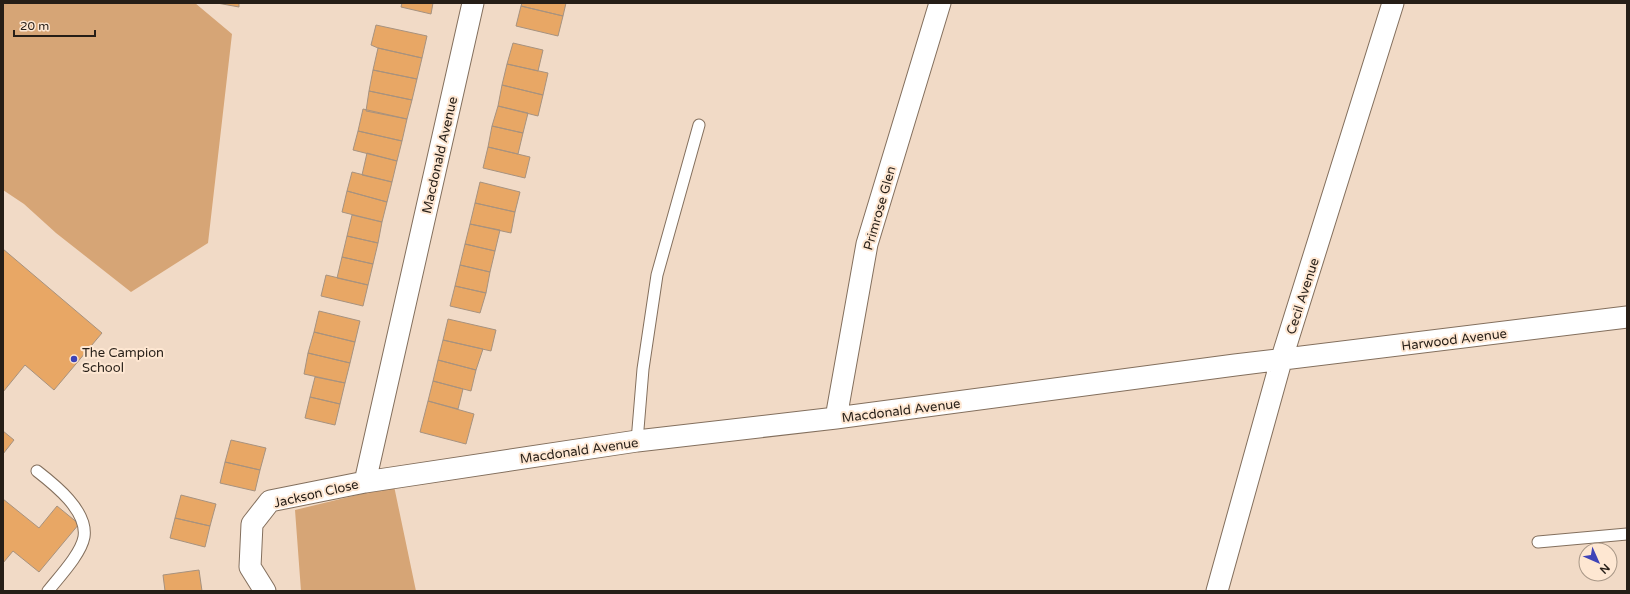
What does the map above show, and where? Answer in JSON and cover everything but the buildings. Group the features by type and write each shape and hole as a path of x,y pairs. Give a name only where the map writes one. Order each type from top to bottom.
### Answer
{"street":[{"name":"Macdonald Avenue","path":"473,3 365,482 637,441 836,418 1235,365 1281,361"},
{"name":"Primrose Glen","path":"836,418 867,244 940,3"},
{"name":"Cecil Avenue","path":"1217,591 1281,361 1393,3"},
{"name":"Harwood Avenue","path":"1281,361 1627,317"},
{"name":"Jackson Close","path":"265,591 250,567 252,524 270,501 365,482"}],"lane":[{"path":"637,441 642,369 657,275 699,125"},
{"path":"37,471 71,502 84,523 84,537 76,553 48,591"},
{"path":"1538,542 1627,534"}],"shaded area":[{"path":"3,3 195,3 232,34 208,243 131,292 56,233 24,204 3,190"},
{"path":"394,486 416,591 301,591 295,510"}],"place":[{"name":"The Campion School","path":"74,359"}]}
